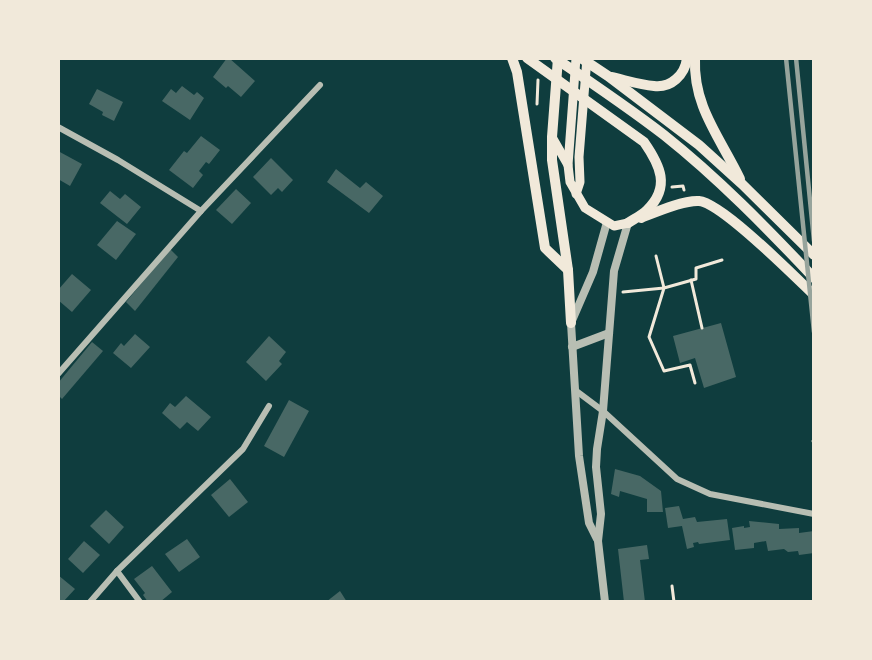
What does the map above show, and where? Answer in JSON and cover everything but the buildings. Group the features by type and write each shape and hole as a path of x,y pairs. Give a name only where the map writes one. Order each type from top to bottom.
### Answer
{"main road":[{"path":"512,58 517,72 545,248 568,270"},
{"path":"556,58 552,160 568,270 571,323"},
{"path":"556,58 665,136 719,182 813,278"},
{"path":"576,58 568,165 570,182 585,208 614,226 628,224 674,206 699,201 711,205 729,217 813,295"},
{"path":"581,58 699,145 813,255"},
{"path":"576,194 580,182 579,157 587,58"},
{"path":"608,76 656,87 682,75 687,58"},
{"path":"695,58 694,73 700,100 712,130 728,154 742,184"},
{"path":"530,60 645,142 654,156 660,172 662,187 647,210 628,224"},
{"path":"552,137 568,165"}],"street":[{"path":"58,374 201,211 320,85"},
{"path":"58,127 118,160 201,211"},
{"path":"598,541 589,523 579,456 571,323 593,272 608,222"},
{"path":"605,602 598,541 600,514 596,467 603,411 611,293 614,271 628,224"},
{"path":"572,347 609,333"},
{"path":"575,390 603,411 677,479 710,494 813,514"},
{"path":"90,602 117,572 243,449 268,406"},
{"path":"117,572 140,602"}],"path":[{"path":"656,256 664,288 649,337 664,371 690,365 695,383"},
{"path":"611,293 664,288 696,279 696,268 722,261"},
{"path":"691,280 702,328"},
{"path":"672,586 674,602"}],"railway":[{"path":"786,58 814,332"},
{"path":"796,58 814,241"}]}
